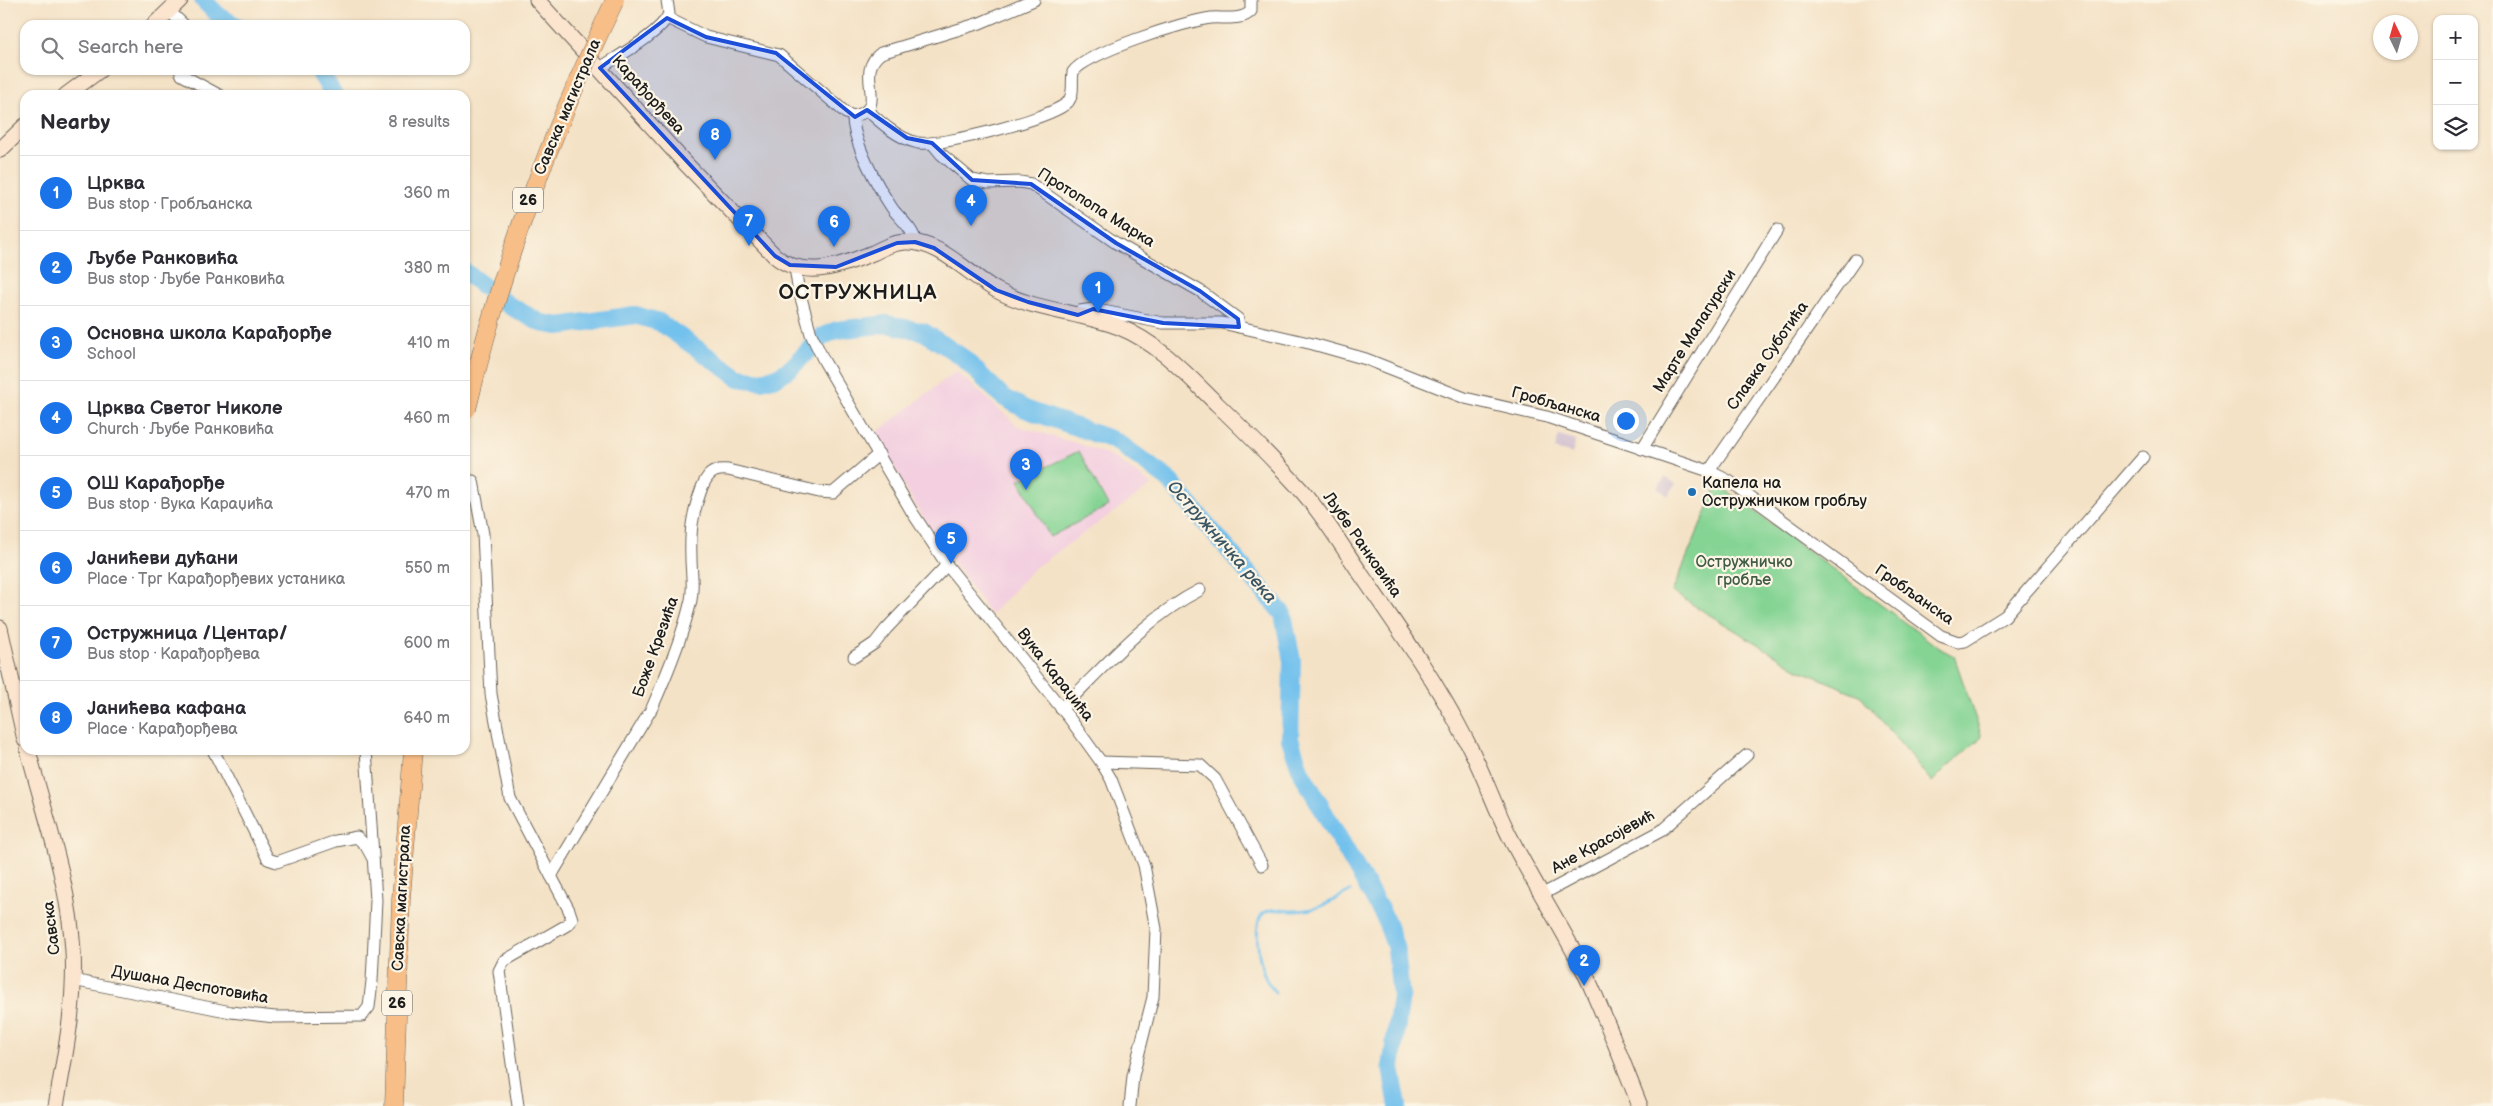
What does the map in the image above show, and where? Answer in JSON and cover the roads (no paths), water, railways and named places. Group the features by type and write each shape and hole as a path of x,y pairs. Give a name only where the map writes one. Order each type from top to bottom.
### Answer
{"main road":[{"name":"Савска магистрала","path":"470,397 494,301 521,219 563,114 615,0"},
{"name":"Савска магистрала","path":"394,1106 401,899 413,755"}],"street":[{"path":"159,20 180,0"},
{"name":"Карађорђева","path":"537,0 686,164 774,256 795,267"},
{"path":"600,68 648,35 667,18 668,0"},
{"path":"667,18 706,37 779,55 846,114 853,116 867,110 872,97 869,68 874,58 881,52 986,21 1034,0"},
{"path":"867,110 907,138 918,143 932,143 988,132 1047,114 1070,100 1072,75 1077,67 1137,38 1211,18 1245,16 1251,11 1251,0"},
{"path":"169,11 179,20"},
{"path":"73,90 93,75"},
{"path":"182,75 210,90"},
{"path":"853,116 856,134 869,165 886,199 912,234 915,242"},
{"path":"0,150 20,131"},
{"name":"Протопопа Марка","path":"932,143 964,175 972,180 988,183 1020,182 1031,184 1116,242 1200,291 1238,319 1239,327"},
{"name":"Марте Малагурски","path":"1642,449 1777,230"},
{"name":"Љубе Ранковића","path":"795,267 827,268 844,265 897,243 915,242 934,248 986,284 1007,296 1120,327 1158,348 1241,428 1303,492 1382,603 1455,720 1468,743 1508,834 1582,969 1606,1018 1640,1106"},
{"name":"Славка Суботића","path":"1709,471 1855,260"},
{"name":"Вука Караџића","path":"795,267 802,303 811,334 824,361 880,454 912,512 947,565 1102,762 1111,779 1144,865 1156,929 1152,996 1133,1076 1130,1106"},
{"name":"Гробљанска","path":"1078,315 1080,311 1092,309 1163,322 1212,322 1298,340 1366,359 1439,389 1547,417 1709,471 1729,481 1941,636 1958,642 1972,637 2005,616 2143,458"},
{"name":"Боже Крезића","path":"551,876 652,708 665,680 691,602 693,586 691,551 692,514 708,474 716,470 728,470 819,492 833,493 880,454"},
{"path":"474,481 483,534 490,694 510,798 572,919 567,925 504,961 499,971 518,1106"},
{"path":"854,657 875,643 892,622 947,565"},
{"path":"1061,709 1130,638 1164,612 1200,590"},
{"path":"0,628 20,718"},
{"name":"Савска","path":"29,755 68,907 73,952 72,1004 56,1106"},
{"path":"216,755 268,859 277,862 336,841 357,837 370,852 375,866"},
{"path":"366,755 368,797 375,866"},
{"name":"Ане Красојевић","path":"1541,895 1661,830 1747,755"},
{"path":"1102,762 1200,765 1214,778 1262,865"},
{"name":"Душана Деспотовића","path":"73,980 231,1012 276,1017 362,1016 369,1007 372,981 376,900 375,866"}],"waterway":[{"name":"Остружничка река","path":"203,0 219,16 226,20"},
{"name":"Остружничка река","path":"321,75 331,90"},
{"name":"Остружничка река","path":"470,276 510,306 541,323 559,326 635,315 659,322 739,378 761,381 777,377 791,368 823,336 837,330 887,324 924,332 962,357 1003,397 1025,409 1116,441 1168,479 1283,614 1292,661 1290,739 1301,772 1385,918 1396,949 1401,996 1391,1068 1398,1106"},
{"path":"1275,992 1266,979 1261,965 1257,935 1260,918 1264,913 1271,910 1294,911 1318,907 1350,891"}],"place":[{"name":"Јанићева кафана","path":"715,160"},
{"name":"Црква Светог Николе","path":"971,226"},
{"name":"Остружница /Центар/","path":"749,246"},
{"name":"Јанићеви дућани","path":"834,247"},
{"name":"Црква","path":"1098,313"},
{"name":"Основна школа Карађорђе","path":"1026,490"},
{"name":"Капела на Остружничком гробљу","path":"1692,492"},
{"name":"ОШ Карађорђе","path":"951,564"},
{"name":"Љубе Ранковића","path":"1584,986"}],"district":[{"name":"ОСТРУЖНИЦА","path":"858,292"}],"park label":[{"name":"Остружничко гробље","path":"1744,571"}]}
